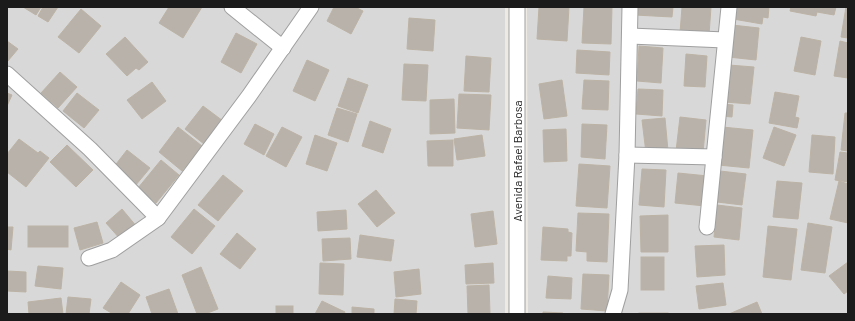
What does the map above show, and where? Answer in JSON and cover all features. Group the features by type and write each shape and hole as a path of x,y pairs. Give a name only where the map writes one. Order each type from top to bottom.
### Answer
{"street":[{"path":"232,7 283,48"},
{"path":"89,258 112,250 158,218 283,48 311,7"},
{"name":"Avenida Rafael Barbosa","path":"517,7 517,314"},
{"path":"613,314 620,290 627,155 630,7"},
{"path":"707,227 729,7"},
{"path":"630,36 725,40"},
{"path":"7,74 90,149 158,218"},
{"path":"627,155 714,157"}],"shaded area":[{"path":"7,7 505,7 505,314 7,314"},
{"path":"527,7 848,7 848,314 528,314"}],"building":[{"path":"23,7 41,7 36,15"},
{"path":"43,7 58,7 48,22 38,16"},
{"path":"169,7 202,7 183,38 159,23"},
{"path":"334,7 355,7 363,11 351,34 327,21"},
{"path":"539,7 569,7 567,41 537,39"},
{"path":"584,7 612,7 611,44 582,43"},
{"path":"635,7 673,7 672,17 635,15"},
{"path":"682,7 711,7 709,35 680,33"},
{"path":"735,7 769,7 768,18 763,17 762,24 733,19"},
{"path":"791,7 836,7 834,15 817,12 816,16 790,11"},
{"path":"846,7 848,7 848,38 841,37"},
{"path":"81,9 101,26 79,53 58,37"},
{"path":"409,18 435,20 433,51 407,49"},
{"path":"732,25 759,28 756,60 728,57"},
{"path":"236,33 257,44 241,73 221,62"},
{"path":"125,37 148,62 139,70 136,68 127,76 106,54"},
{"path":"801,37 821,41 815,75 794,71"},
{"path":"7,41 18,49 7,62"},
{"path":"840,41 848,43 848,78 834,76"},
{"path":"639,46 663,48 661,83 637,81"},
{"path":"577,50 610,52 609,75 576,73"},
{"path":"686,54 707,56 705,87 684,86"},
{"path":"466,56 491,58 489,92 464,91"},
{"path":"307,60 329,70 315,101 293,91"},
{"path":"404,64 428,65 426,101 402,100"},
{"path":"729,65 754,67 750,104 725,102"},
{"path":"60,72 77,87 58,108 41,93"},
{"path":"348,78 368,85 358,113 338,106"},
{"path":"562,80 567,116 544,119 539,84"},
{"path":"584,80 609,81 608,110 582,109"},
{"path":"152,82 166,101 142,119 127,100"},
{"path":"638,89 663,90 662,116 636,114"},
{"path":"775,92 799,96 795,117 799,118 797,128 769,123"},
{"path":"7,93 12,95 7,106"},
{"path":"77,93 99,110 84,128 63,111"},
{"path":"459,94 491,95 489,130 457,128"},
{"path":"454,99 455,133 430,134 430,100"},
{"path":"722,104 733,105 732,117 721,116"},
{"path":"203,106 223,121 204,144 185,129"},
{"path":"337,108 357,114 348,142 328,135"},
{"path":"845,113 848,113 848,151 841,150"},
{"path":"680,117 706,120 703,153 676,151"},
{"path":"665,118 668,151 646,153 642,120"},
{"path":"370,121 391,129 383,153 362,146"},
{"path":"255,124 274,134 264,155 244,144"},
{"path":"582,124 607,125 605,159 581,157"},
{"path":"178,127 202,146 182,171 159,152"},
{"path":"282,127 302,137 286,167 266,156"},
{"path":"722,127 753,130 749,168 718,165"},
{"path":"774,127 796,135 784,166 763,158"},
{"path":"566,129 567,161 544,162 543,130"},
{"path":"315,135 337,143 327,171 306,164"},
{"path":"482,135 485,156 457,160 454,139"},
{"path":"812,135 835,137 833,174 809,172"},
{"path":"19,139 38,153 40,151 49,158 26,187 7,172 7,154"},
{"path":"453,140 453,166 428,166 427,141"},
{"path":"67,145 93,170 76,187 50,162"},
{"path":"127,150 150,168 135,186 113,168"},
{"path":"840,152 848,153 848,182 835,180"},
{"path":"161,160 179,175 156,203 138,188"},
{"path":"579,164 610,166 607,208 576,206"},
{"path":"642,169 666,170 664,207 639,205"},
{"path":"720,171 746,174 742,205 717,202"},
{"path":"678,173 708,176 705,206 675,203"},
{"path":"223,175 243,191 218,221 198,205"},
{"path":"777,181 802,183 798,219 773,217"},
{"path":"839,181 848,184 848,223 830,219"},
{"path":"376,190 395,213 377,227 358,204"},
{"path":"717,205 742,208 739,240 714,237"},
{"path":"122,209 137,227 121,240 106,223"},
{"path":"194,209 215,226 192,254 171,237"},
{"path":"346,210 347,229 318,231 317,212"},
{"path":"493,211 497,244 475,247 471,214"},
{"path":"578,213 609,214 607,262 587,261 587,252 576,251"},
{"path":"668,215 668,252 641,252 640,216"},
{"path":"97,222 103,243 80,250 74,228"},
{"path":"808,223 832,227 825,273 801,270"},
{"path":"28,226 68,226 68,247 28,247"},
{"path":"768,226 797,229 791,280 763,277"},
{"path":"7,227 13,227 11,250 7,249"},
{"path":"543,227 568,229 568,232 572,233 571,256 567,256 567,261 541,260"},
{"path":"237,233 256,249 240,269 220,254"},
{"path":"360,235 394,240 391,261 357,257"},
{"path":"350,238 351,259 323,261 322,239"},
{"path":"724,245 725,275 697,277 695,246"},
{"path":"641,257 664,257 664,290 641,290"},
{"path":"848,262 848,291 844,294 829,276"},
{"path":"320,263 344,264 343,295 319,294"},
{"path":"493,263 494,283 466,284 465,265"},
{"path":"38,266 63,268 61,289 35,286"},
{"path":"201,267 218,309 205,314 197,314 182,275"},
{"path":"419,269 421,294 396,297 394,272"},
{"path":"7,271 26,272 26,292 7,291"},
{"path":"583,274 609,275 607,311 581,309"},
{"path":"548,276 572,278 571,299 546,298"},
{"path":"121,282 140,295 128,314 113,314 103,308"},
{"path":"723,283 726,305 699,309 696,286"},
{"path":"489,285 490,313 468,314 467,286"},
{"path":"169,289 178,314 152,314 146,297"},
{"path":"68,297 91,299 89,314 66,314"},
{"path":"61,298 63,314 29,314 28,302"},
{"path":"395,299 417,301 416,314 394,314"},
{"path":"322,301 345,312 344,314 315,314"},
{"path":"757,302 762,314 729,314"},
{"path":"276,306 293,306 293,314 276,314"},
{"path":"352,307 374,309 374,314 352,314"},
{"path":"543,312 563,313 563,314 543,314"},
{"path":"668,313 668,314 639,314"}]}
